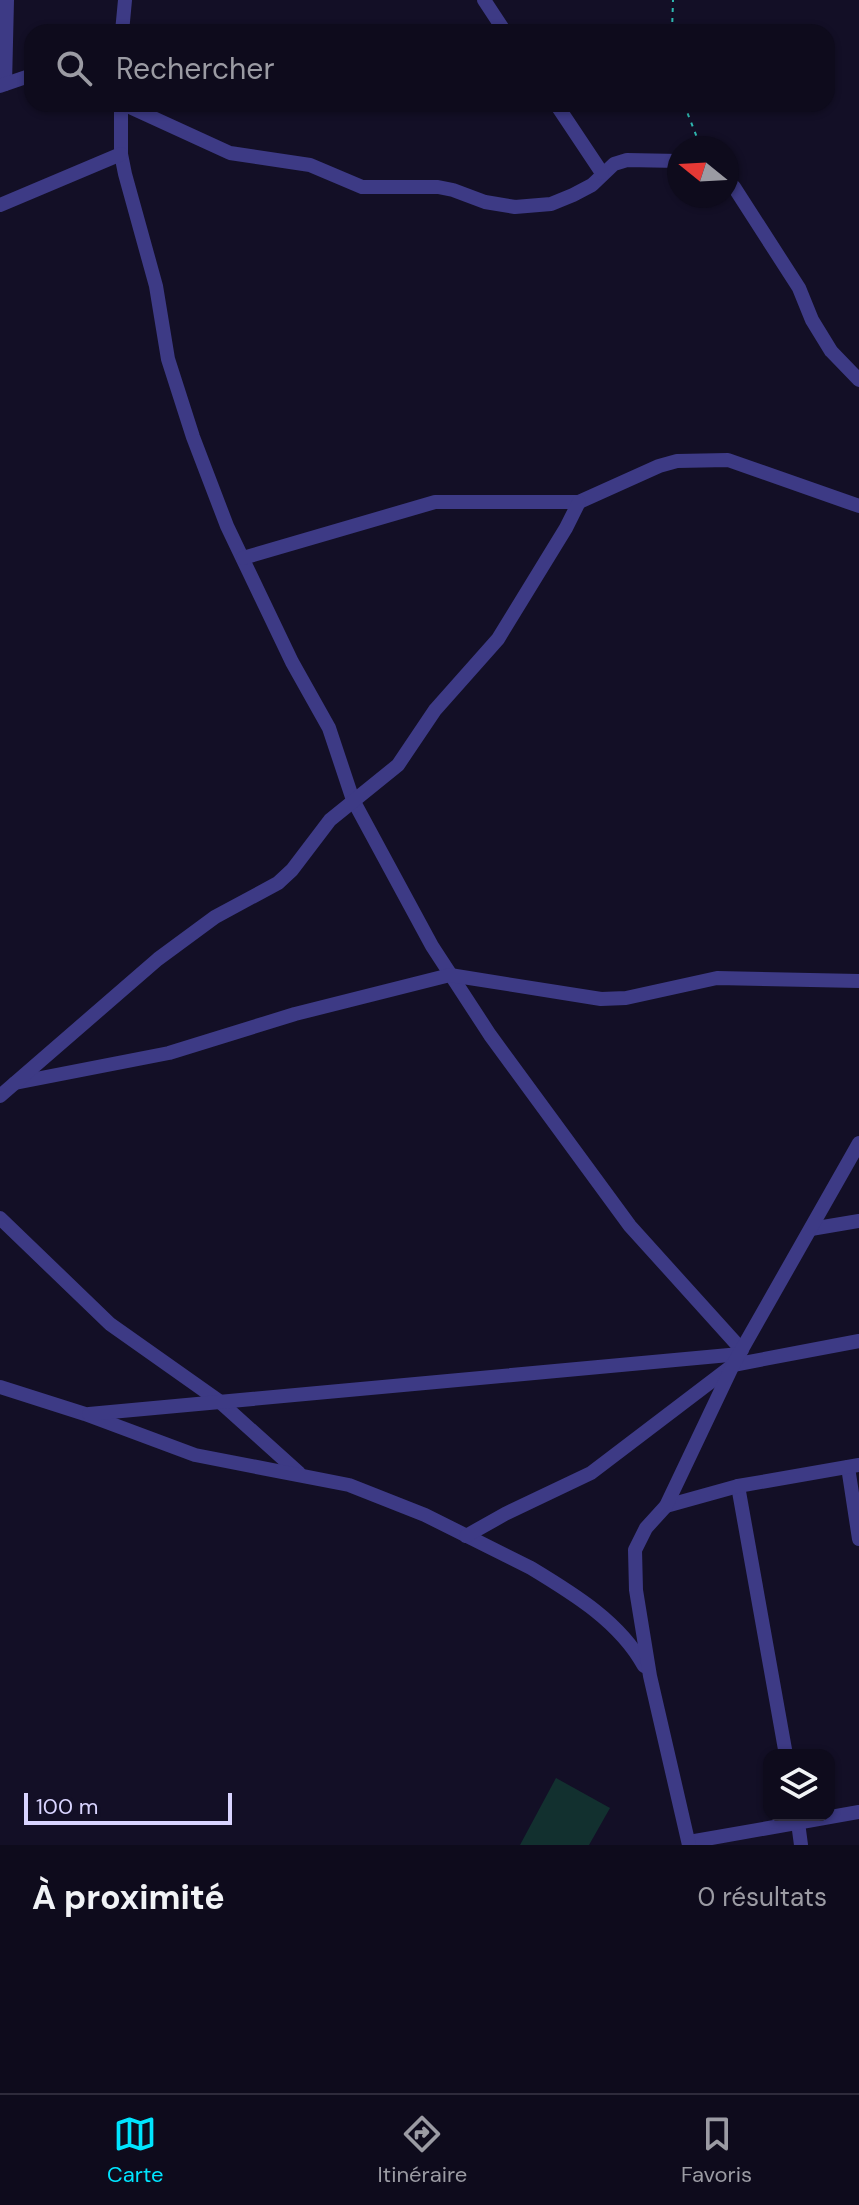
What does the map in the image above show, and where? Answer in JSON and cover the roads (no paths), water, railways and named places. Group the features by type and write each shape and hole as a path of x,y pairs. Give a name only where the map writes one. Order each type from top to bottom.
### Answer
{"street":[{"path":"7,0 2,85 24,78"},
{"path":"123,24 125,0"},
{"path":"484,0 500,24"},
{"path":"122,112 121,154 131,201 156,286 168,359 198,449 243,558 292,662 329,728 353,800 450,975 507,1060 630,1226 738,1356"},
{"path":"140,112 230,153 310,165 362,187 438,187 500,205 530,207 551,204 592,185 614,164 627,160 667,161"},
{"path":"561,112 602,173"},
{"path":"0,205 121,154"},
{"path":"739,195 799,288 812,320 831,351 859,380"},
{"path":"243,558 435,502 579,502 677,461 728,460 859,506"},
{"path":"0,1096 125,985 189,935 215,917 278,883 292,870 330,820 398,765 435,710 498,639 579,502"},
{"path":"15,1083 144,1059 295,1014 450,975 601,999 626,998 717,978 752,977 786,982 859,981"},
{"path":"788,1821 689,1843 650,1676 636,1590 635,1550 646,1528 666,1506 738,1356 859,1143"},
{"path":"0,1218 110,1324 219,1401 299,1474"},
{"path":"811,1229 859,1221"},
{"path":"85,1414 738,1356 859,1341"},
{"path":"466,1536 591,1473 738,1356"},
{"path":"0,1387 85,1414 195,1455 334,1481 382,1497 531,1568 581,1600 633,1645 650,1676"},
{"path":"666,1506 738,1486 853,1466 859,1539"},
{"path":"738,1486 785,1749"},
{"path":"835,1815 859,1812"},
{"path":"797,1821 801,1845"}]}
